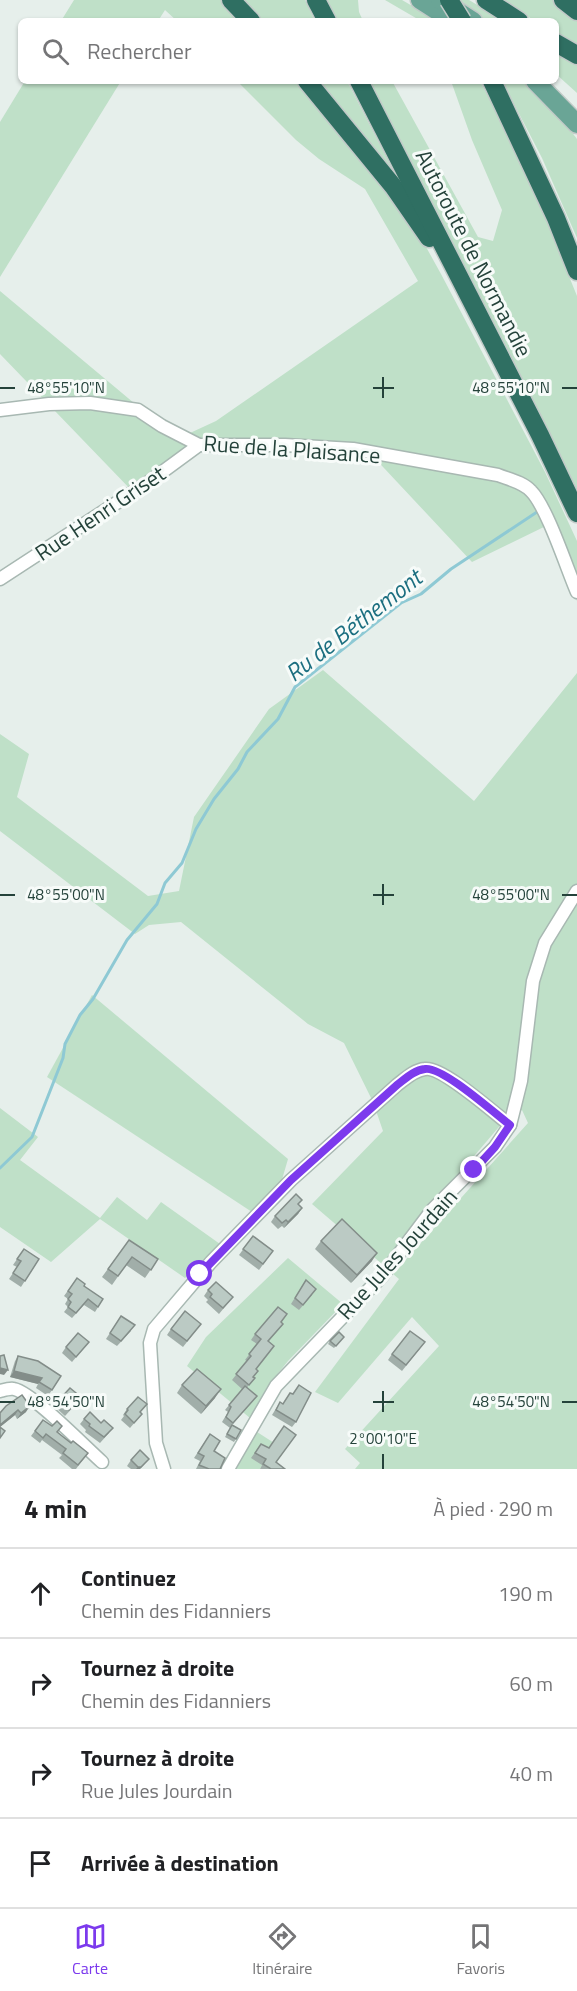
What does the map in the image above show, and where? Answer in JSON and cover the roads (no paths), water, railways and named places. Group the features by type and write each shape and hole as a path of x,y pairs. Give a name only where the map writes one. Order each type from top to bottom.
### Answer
{"highway":[{"path":"231,0 248,18"},
{"path":"316,0 325,18"},
{"path":"449,0 460,18"},
{"path":"486,0 514,18"},
{"path":"563,0 577,11"},
{"path":"559,45 577,55"},
{"path":"309,84 393,186 460,281"},
{"name":"Autoroute de Normandie","path":"361,84 540,435 577,513"},
{"path":"493,84 556,218 577,271"}],"main road":[{"path":"420,0 447,18"},
{"path":"440,0 468,18"},
{"path":"538,84 577,124"},
{"path":"556,84 577,106"}],"street":[{"name":"Rue de la Plaisance","path":"0,410 49,404 90,403 138,410 162,426 199,445 353,448 498,475 531,490 542,508 577,592"},
{"name":"Rue Henri Griset","path":"0,579 150,481 199,445"},
{"name":"Rue Jules Jourdain","path":"228,1469 276,1386 383,1275 432,1210 495,1147 510,1125 521,1081 533,981 544,943 577,891"},
{"path":"164,1469 156,1443 150,1343 154,1329 211,1262 291,1180 410,1074 424,1069 441,1072 510,1125"},
{"path":"0,1391 12,1388 21,1392 41,1406 102,1462"}],"waterway":[{"name":"Ru de Béthemont","path":"0,1168 32,1137 63,1058 65,1044 80,1015 93,999 127,940 157,904 165,883 182,863 196,829 214,799 238,769 247,752 278,719 295,687 401,603 421,594 451,569 540,510"}]}
